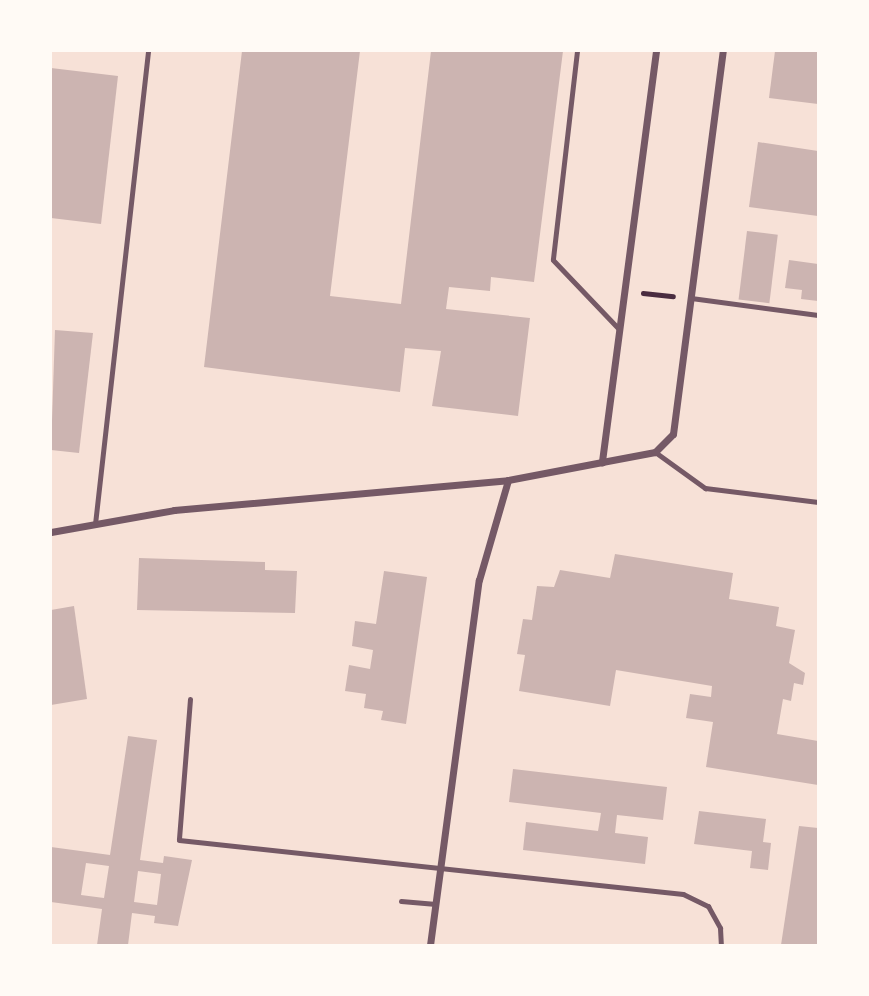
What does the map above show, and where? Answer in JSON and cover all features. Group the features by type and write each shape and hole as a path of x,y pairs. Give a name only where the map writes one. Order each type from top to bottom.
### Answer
{"street":[{"path":"602,462 656,51"},
{"path":"51,532 174,510 508,480 655,452 673,434 723,51"},
{"path":"430,945 479,580 508,480"}],"lane":[{"path":"95,524 148,51"},
{"path":"577,51 553,260 619,329"},
{"path":"691,298 818,315"},
{"path":"655,452 705,488 818,502"},
{"path":"190,699 179,840 683,894 708,906 720,928 721,945"},
{"path":"401,901 436,904"}],"path":[{"path":"625,290 691,298"}],"building":[{"path":"242,51 360,51 330,296 401,304 431,51 563,51 534,282 491,277 490,291 449,287 446,309 530,318 518,416 432,406 441,351 405,348 400,392 204,367"},
{"path":"775,51 818,51 818,104 769,98"},
{"path":"51,68 118,76 101,224 51,218"},
{"path":"758,142 818,151 818,216 749,207"},
{"path":"747,231 778,235 769,303 739,299"},
{"path":"789,260 818,264 818,301 801,299 802,290 785,288"},
{"path":"55,330 93,333 79,453 51,450"},
{"path":"615,554 733,573 729,599 779,607 776,626 795,630 789,663 805,673 803,685 794,683 791,701 783,699 777,734 818,741 818,785 706,767 713,722 686,718 690,694 711,697 712,686 616,670 610,706 519,691 525,655 517,654 523,619 532,620 537,586 554,587 560,570 610,578"},
{"path":"139,558 265,562 265,570 297,571 295,613 137,610"},
{"path":"384,571 427,577 406,724 381,720 383,711 364,708 366,694 345,691 349,665 370,669 373,650 352,646 355,621 376,624"},
{"path":"74,606 87,699 51,705 51,610"},
{"path":"128,736 157,740 140,860 163,863 164,856 192,860 178,926 154,923 155,916 132,913 128,945 97,945 102,909 51,902 51,847 110,855","holes":["86,863 109,866 104,898 81,895","138,871 161,874 157,905 134,902"]},
{"path":"513,769 667,787 663,820 617,815 615,833 648,837 645,864 523,850 526,822 598,831 601,813 509,802"},
{"path":"699,811 766,819 763,842 771,843 768,870 750,868 752,851 694,844"},
{"path":"799,826 818,828 818,945 781,945"}]}
